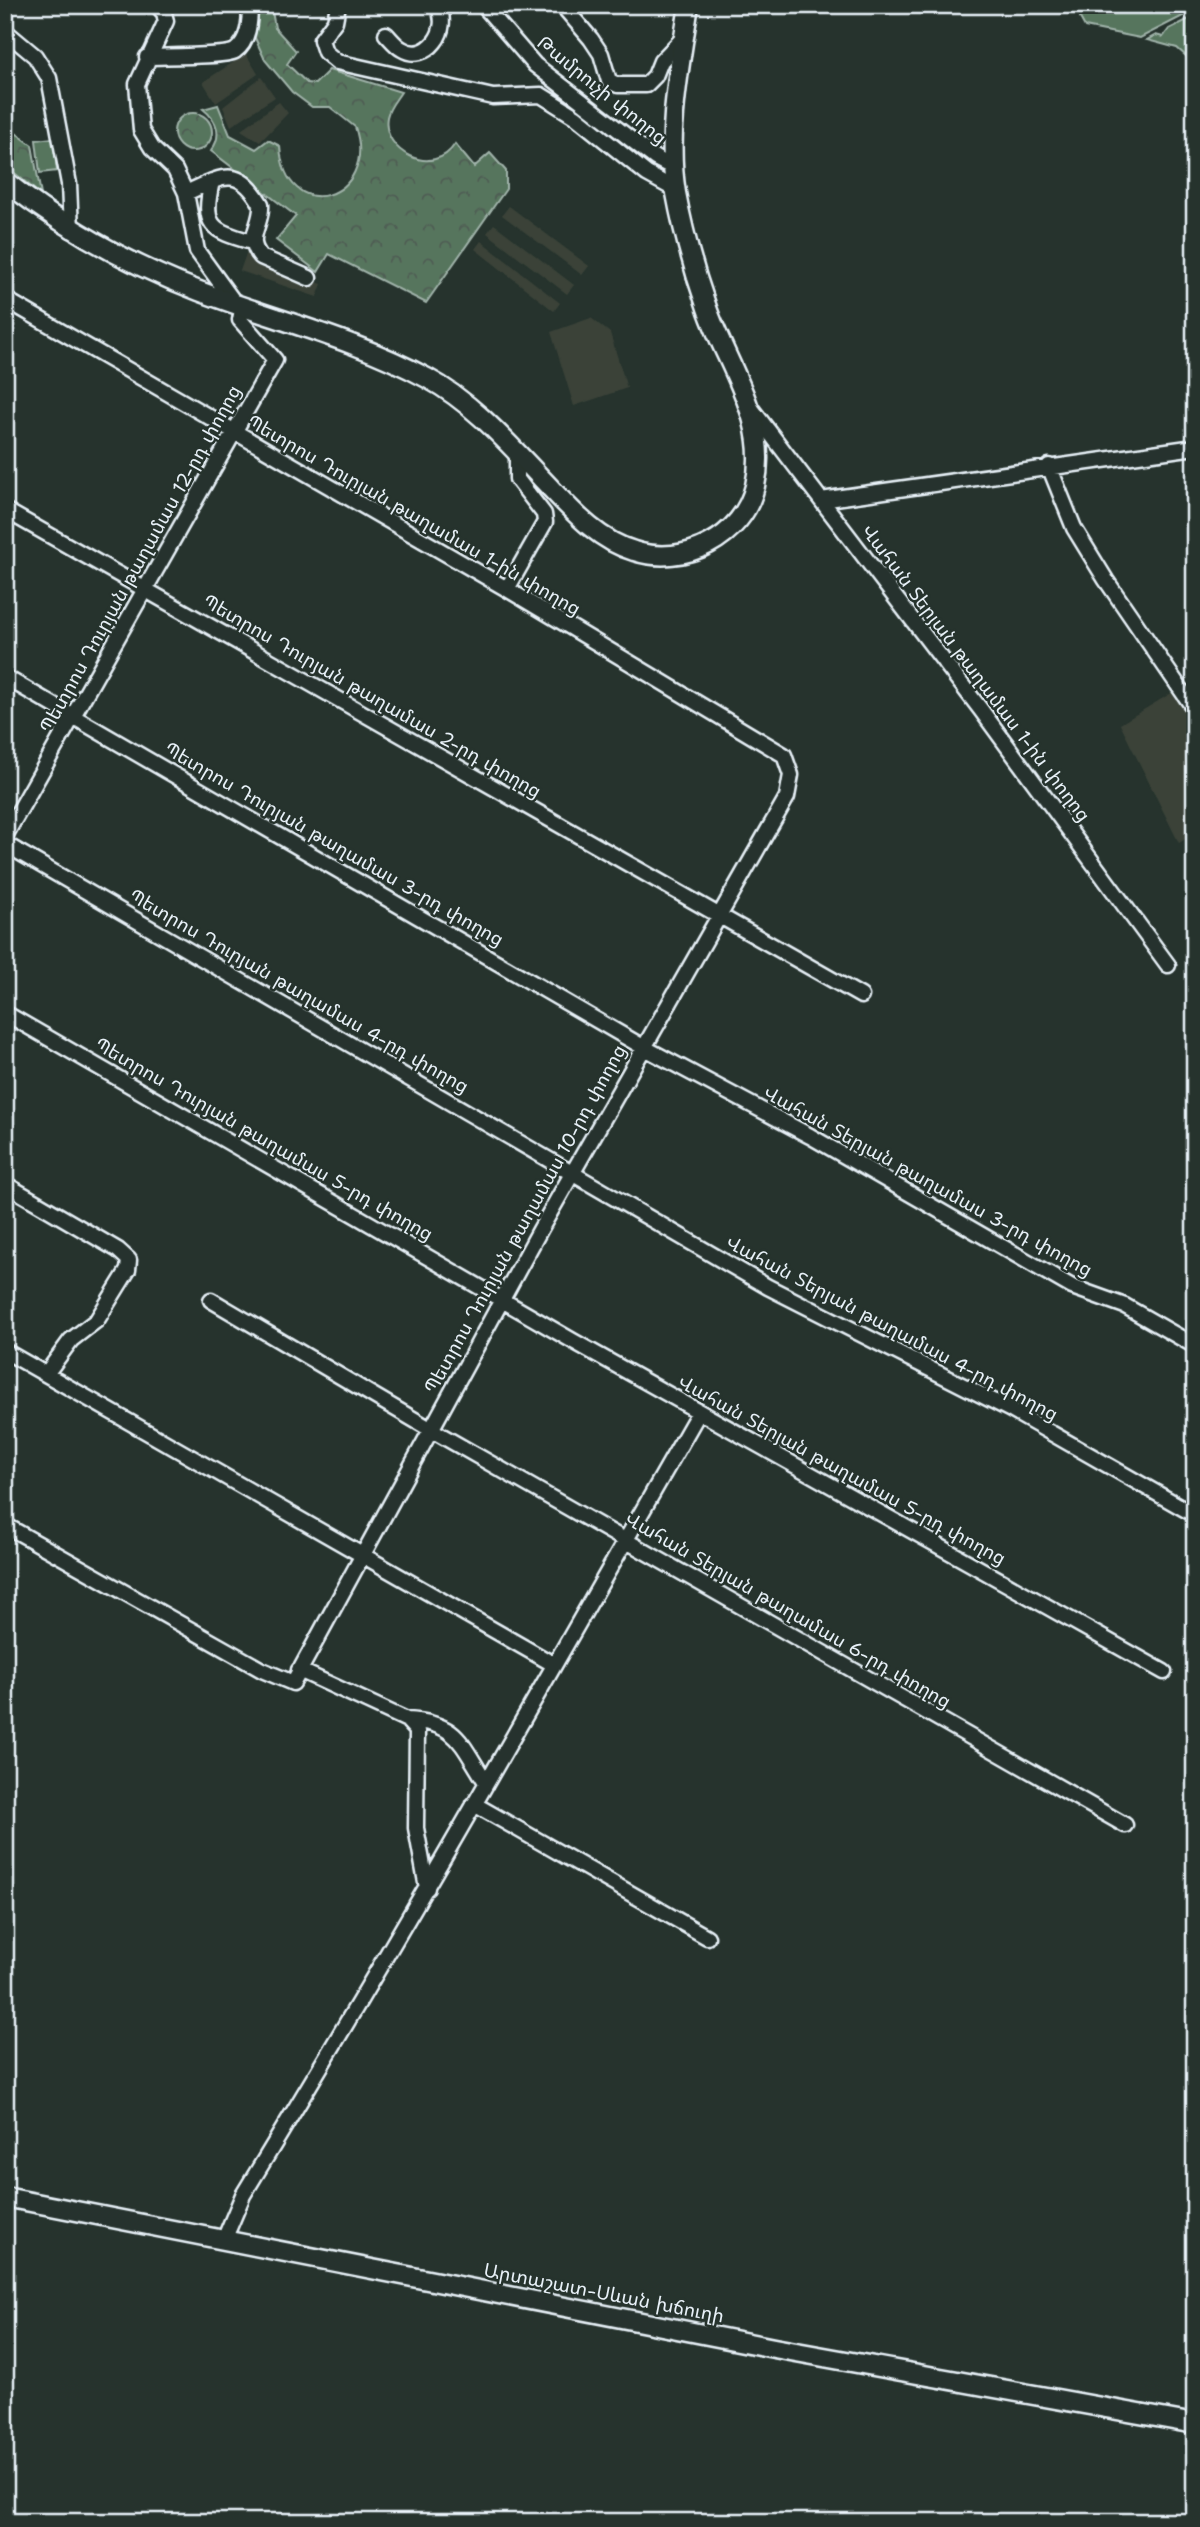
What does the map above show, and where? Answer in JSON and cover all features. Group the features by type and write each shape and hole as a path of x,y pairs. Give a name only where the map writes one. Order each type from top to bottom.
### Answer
{"main road":[{"path":"5,181 71,230 139,266 335,337 427,378 463,402 517,452 582,521 610,540 635,551 662,556 681,553 720,538 738,522 750,504 759,463 750,407 707,310 676,190 675,123 689,5"},
{"name":"Արտաշատ-Սևան խճուղի","path":"5,2197 797,2353 1195,2424"}],"street":[{"path":"157,5 164,13 166,21 147,57 137,84 141,130 152,148 175,170 186,193 197,251 238,304"},
{"path":"147,57 231,53 242,43 247,32 250,5"},
{"path":"338,5 335,21 321,40 325,52 337,62 493,97 541,95 576,117 647,174 676,190"},
{"path":"386,34 403,50 414,53 424,51 443,29 444,19 437,5"},
{"name":"Թամրուչի փողոց","path":"482,5 535,65 655,158 674,168"},
{"path":"562,5 601,54 609,81 618,85 646,85 655,76 661,61 684,37"},
{"path":"5,31 35,56 49,78 69,184 71,230"},
{"path":"186,193 223,176 240,178 253,189 262,210 252,242"},
{"path":"212,181 206,213 210,221 223,233 252,242 261,257 309,278"},
{"name":"Պետրոս Դուրյան թաղամաս 1-ին փողոց","path":"5,299 232,433 508,589 784,755 791,775"},
{"name":"Պետրոս Դուրյան թաղամաս 12-րդ փողոց","path":"5,836 275,360 240,320 238,304"},
{"name":"Վահան Տերյան թաղամաս 1-ին փողոց","path":"750,407 988,719 1167,965"},
{"path":"821,500 1195,447"},
{"path":"508,589 545,522 544,514 517,479 517,452"},
{"path":"1049,466 1074,528 1195,710"},
{"name":"Պետրոս Դուրյան թաղամաս 2-րդ փողոց","path":"5,510 146,588 719,918 861,996"},
{"name":"Պետրոս Դուրյան թաղամաս 3-րդ փողոց","path":"5,677 643,1047"},
{"name":"Պետրոս Դուրյան թաղամաս 10-րդ փողոց","path":"296,1676 643,1047 787,797 791,775"},
{"name":"Պետրոս Դուրյան թաղամաս 4-րդ փողոց","path":"5,844 574,1171"},
{"name":"Պետրոս Դուրյան թաղամաս 5-րդ փողոց","path":"5,1013 504,1299"},
{"name":"Վահան Տերյան թաղամաս 3-րդ փողոց","path":"643,1047 822,1142 1072,1287 1125,1307 1195,1346"},
{"name":"Վահան Տերյան թաղամաս 4-րդ փողոց","path":"574,1171 768,1287 1009,1409 1195,1515"},
{"path":"5,1184 118,1250 129,1260 128,1270 97,1320 71,1340 46,1374"},
{"name":"Վահան Տերյան թաղամաս 5-րդ փողոց","path":"504,1299 699,1412 1164,1672"},
{"name":"Վահան Տերյան թաղամաս 6-րդ փողոց","path":"211,1300 430,1429 1125,1825"},
{"path":"5,1350 553,1664"},
{"path":"224,2240 243,2195 427,1888 699,1412"},
{"path":"5,1525 262,1670 296,1676 407,1720 445,1726 456,1736 486,1782"},
{"path":"407,1720 417,1731 416,1828 427,1888"},
{"path":"474,1804 707,1937"}],"shaded area":[{"path":"246,54 258,74 216,103 203,82"},
{"path":"261,77 275,97 231,126 223,107"},
{"path":"279,102 288,113 260,142 241,130"},
{"path":"509,206 589,266 582,275 502,215"},
{"path":"494,224 574,285 567,294 487,233"},
{"path":"481,241 560,303 554,311 475,249"},
{"path":"248,248 255,251 253,260 322,284 317,297 240,271"},
{"path":"591,318 610,333 627,388 574,406 551,332"},
{"path":"1175,691 1195,720 1195,833 1179,843 1120,724"}],"green space":[{"path":"259,5 271,5 275,28 296,51 287,64 307,83 315,84 329,70 401,92 387,117 387,129 400,150 422,160 434,159 446,154 455,144 474,167 490,153 506,171 506,189 426,303 329,254 318,272 276,240 296,216 211,151 217,139 217,128 203,109 218,105 230,135 256,149 268,140 280,146 286,172 297,188 313,195 329,195 344,187 355,172 359,152 355,127 330,107 312,107 292,92 265,60 255,38"},
{"path":"1082,5 1132,5 1146,12 1159,5 1179,11 1183,9 1187,14 1140,38 1085,27 1080,18"},
{"path":"1195,16 1195,64 1177,48 1147,40 1156,35 1163,37 1169,29"},
{"path":"193,113 206,119 212,132 206,145 193,151 180,145 174,132 180,119"},
{"path":"5,125 32,145 41,195 5,165"},
{"path":"53,138 57,171 40,173 36,140"}]}
